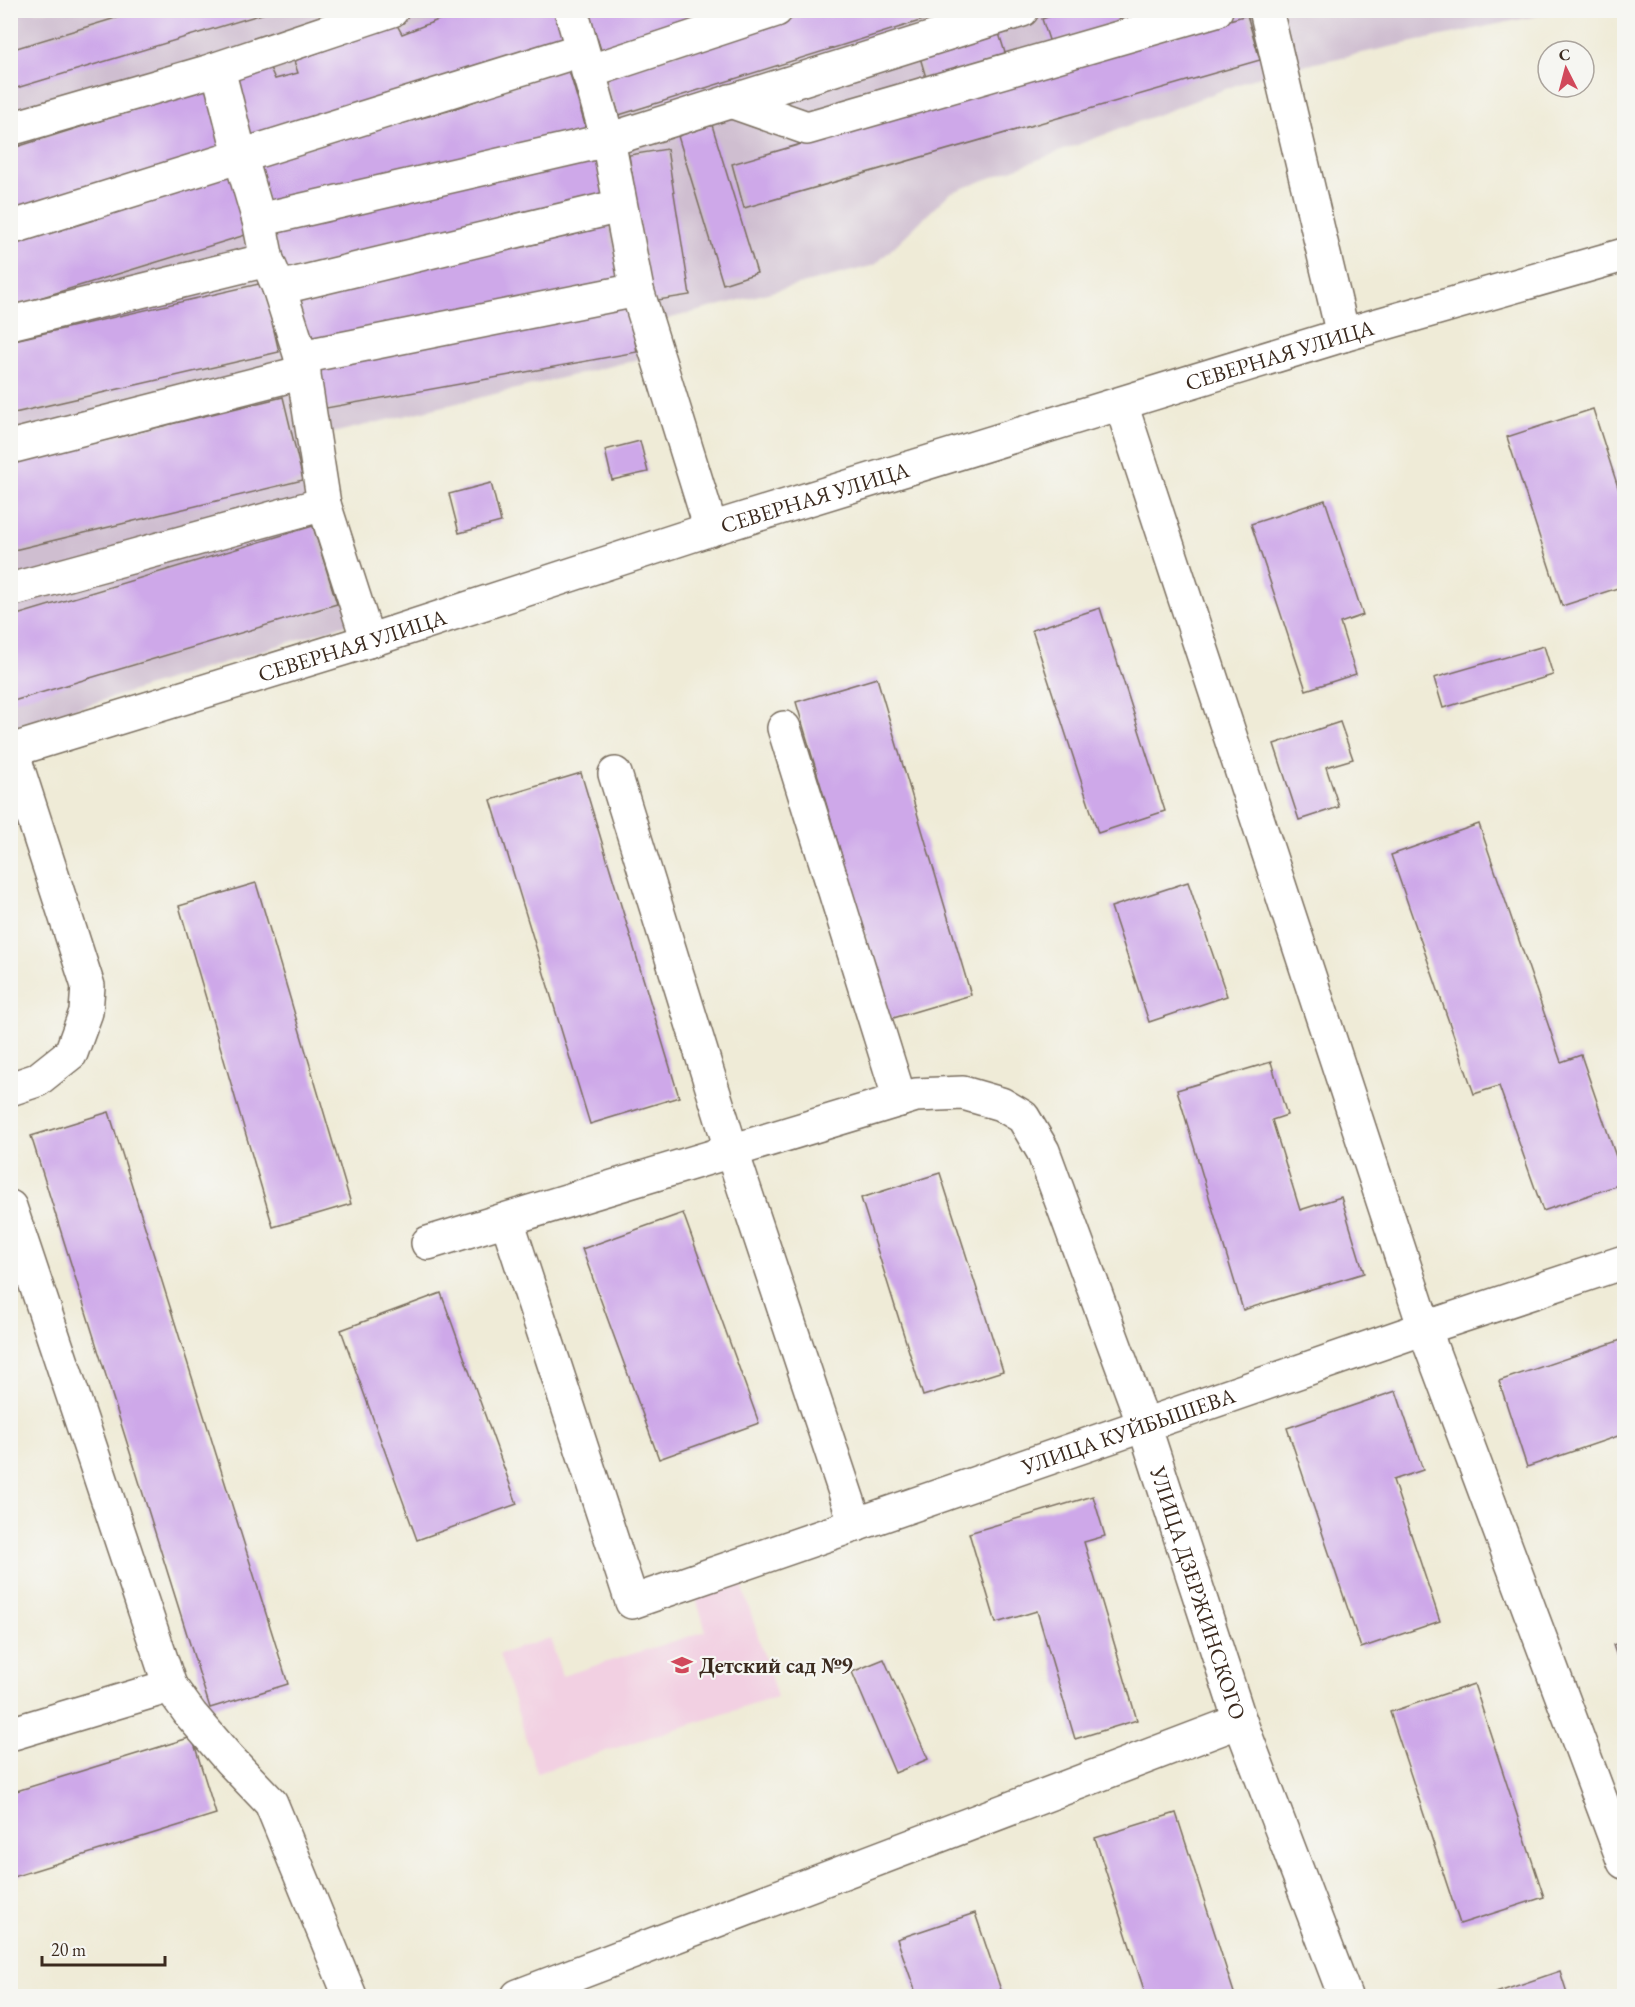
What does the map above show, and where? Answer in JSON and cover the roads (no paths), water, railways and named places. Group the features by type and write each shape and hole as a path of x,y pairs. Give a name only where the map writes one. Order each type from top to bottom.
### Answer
{"street":[{"path":"10,129 218,69 392,10"},
{"path":"571,10 608,140 637,290 711,529"},
{"path":"10,228 240,155 776,10"},
{"path":"259,220 608,140 1022,10"},
{"path":"730,101 807,128 1216,10"},
{"path":"1266,10 1343,335"},
{"path":"218,69 273,274 303,364 324,504 368,640"},
{"path":"10,323 620,206"},
{"name":"СЕВЕРНАЯ УЛИЦА","path":"11,751 368,640 711,529 1343,335 1624,255"},
{"path":"10,447 303,364 637,290"},
{"path":"1122,404 1425,1328 1624,1862"},
{"path":"10,590 324,504"},
{"path":"784,728 900,1100"},
{"path":"10,1089 37,1080 71,1053 86,1012 88,986 11,751"},
{"path":"615,774 732,1152 856,1525"},
{"name":"УЛИЦА ДЗЕРЖИНСКОГО","path":"428,1243 916,1095 963,1093 1001,1104 1023,1117 1043,1151 1144,1425 1240,1721 1345,1996"},
{"path":"10,1207 170,1686 214,1742 271,1803 350,1996"},
{"name":"УЛИЦА КУЙБЫШЕВА","path":"507,1220 632,1602 1425,1328 1624,1262"},
{"path":"10,1734 170,1686"},
{"path":"518,1996 1240,1721"}],"place":[{"name":"Детский сад №9","path":"682,1665"}]}
